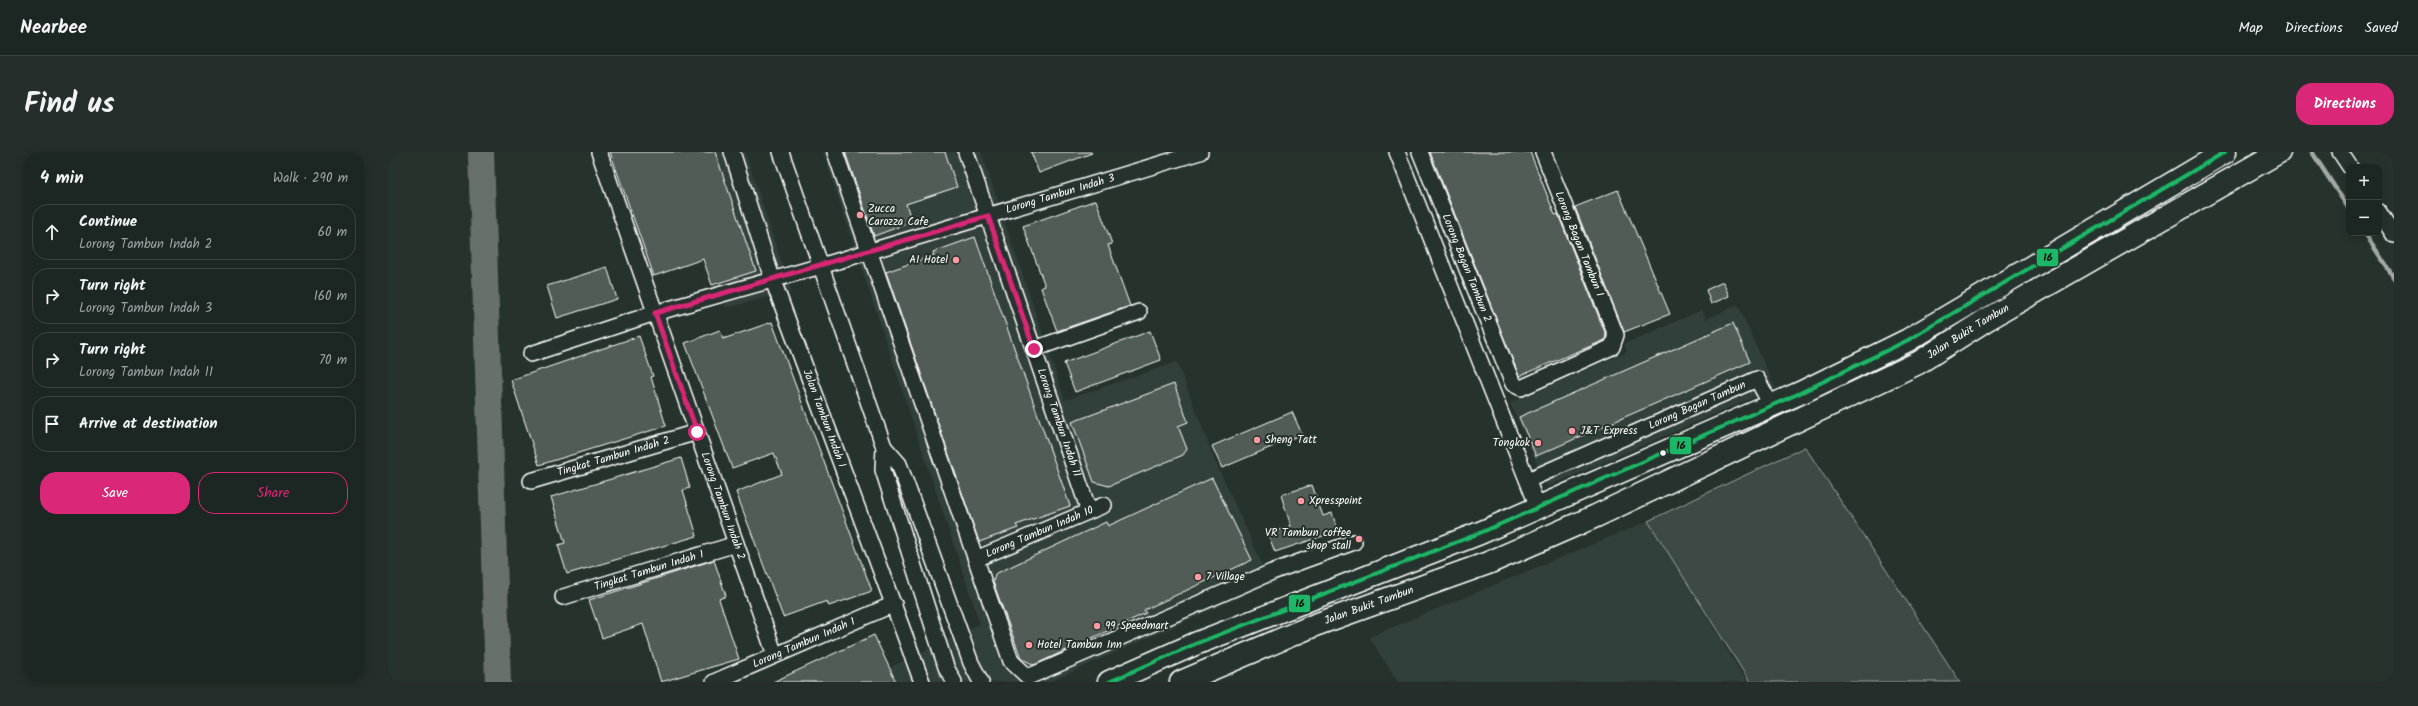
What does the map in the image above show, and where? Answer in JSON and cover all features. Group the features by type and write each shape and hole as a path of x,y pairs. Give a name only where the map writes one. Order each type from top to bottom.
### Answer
{"main road":[{"name":"Jalan Bukit Tambun","path":"1109,682 1196,644 1480,533 1771,405 1908,340 2225,152"},
{"name":"Jalan Bukit Tambun","path":"1182,682 1315,625 1509,554 1603,513 1918,363 1986,320 2279,152"}],"street":[{"name":"Lorong Tambun Indah 2","path":"599,152 775,656"},
{"name":"Jalan Tambun Indah 1","path":"732,152 772,278 922,682"},
{"path":"781,152 884,447 883,470 946,667 954,682"},
{"path":"835,152 1011,661 1028,677 1272,572 1354,542"},
{"name":"Lorong Tambun Indah 11","path":"966,152 1090,511"},
{"name":"Lorong Tambun Indah 3","path":"531,354 655,313 772,278 821,266 1200,152"},
{"path":"1397,152 1538,507"},
{"name":"Lorong Bagan Tambun 2","path":"1420,152 1513,384 1521,388 1612,347 1616,335"},
{"name":"Lorong Bagan Tambun 1","path":"1543,152 1616,335"},
{"path":"2340,152 2348,164"},
{"path":"2382,217 2394,235"},
{"path":"1034,349 1139,312"},
{"name":"Lorong Bagan Tambun","path":"1528,480 1757,379 1771,405"},
{"name":"Tingkat Tambun Indah 2","path":"531,481 697,432"},
{"path":"884,447 899,464 971,663 981,682"},
{"name":"Lorong Tambun Indah 10","path":"976,558 1104,505"},
{"name":"Tingkat Tambun Indah 1","path":"562,597 736,544"},
{"name":"Lorong Tambun Indah 1","path":"714,682 894,604"}],"shaded area":[{"path":"671,152 745,152 791,291 726,308"},
{"path":"823,152 981,152 1065,400 1177,362 1215,461 1271,583 1049,682 860,682 980,624"},
{"path":"1738,305 1775,388 1547,487 1510,403 1627,352 1624,344 1702,310 1706,319"},
{"path":"1805,447 1960,682 1750,682 1648,521"},
{"path":"1648,521 1747,682 1398,682 1369,637"}],"building":[{"path":"610,152 715,152 756,271 712,285 703,259 654,276"},
{"path":"845,152 945,152 957,187 906,204 912,222 874,236"},
{"path":"1031,152 1091,152 1092,153 1039,173"},
{"path":"1430,152 1530,152 1555,215 1558,214 1606,335 1605,340 1519,376"},
{"path":"1618,190 1670,314 1624,332 1575,207"},
{"path":"1096,200 1112,244 1108,245 1130,306 1057,331 1041,288 1045,286 1023,226"},
{"path":"975,237 1070,506 1016,525 1018,528 979,542 886,272 934,255 933,252"},
{"path":"607,267 617,299 557,318 547,286"},
{"path":"1723,282 1729,296 1711,304 1706,290"},
{"path":"772,322 872,591 829,606 827,601 783,617 736,492 782,474 774,453 732,468 685,343 720,330 723,339"},
{"path":"1733,323 1750,362 1536,456 1519,417"},
{"path":"1150,331 1161,360 1075,392 1064,363"},
{"path":"639,336 653,376 651,377 666,426 539,465 511,380"},
{"path":"1174,384 1188,422 1178,426 1187,449 1183,455 1109,486 1094,482 1072,422"},
{"name":"Sheng Tatt","path":"1292,412 1302,434 1222,468 1212,446"},
{"path":"681,458 690,488 683,490 697,536 567,574 558,545 565,543 551,497"},
{"path":"1212,478 1252,560 1144,610 1146,613 1034,665 1021,658 993,582 995,574 1106,522 1108,526"},
{"path":"1312,485 1323,516 1332,513 1338,531 1275,552 1268,534 1291,526 1281,495"},
{"path":"714,560 726,596 719,599 739,659 661,682 643,624 602,638 589,600"},
{"path":"874,635 896,682 773,682"}],"waterway":[{"path":"481,152 498,682"},
{"path":"2312,152 2346,204"},
{"path":"2367,236 2394,278"}],"transit line":[{"name":"16","path":"1109,682 1195,644 1480,533 1800,393 1908,340 2225,152"}],"place":[{"name":"Zucca Carozza Cafe","path":"860,215"},
{"name":"A1 Hotel","path":"956,260"},
{"name":"J&T Express","path":"1572,431"},
{"name":"Sheng Tatt","path":"1257,440"},
{"name":"Tongkok","path":"1538,443"},
{"name":"Xpresspoint","path":"1301,501"},
{"name":"VR Tambun coffee shop stall","path":"1359,539"},
{"name":"7 Village","path":"1198,577"},
{"name":"99 Speedmart","path":"1097,626"},
{"name":"Hotel Tambun Inn","path":"1029,645"}],"route":[{"path":"697,432 655,313 772,278 821,266 988,216 1034,349"}]}
